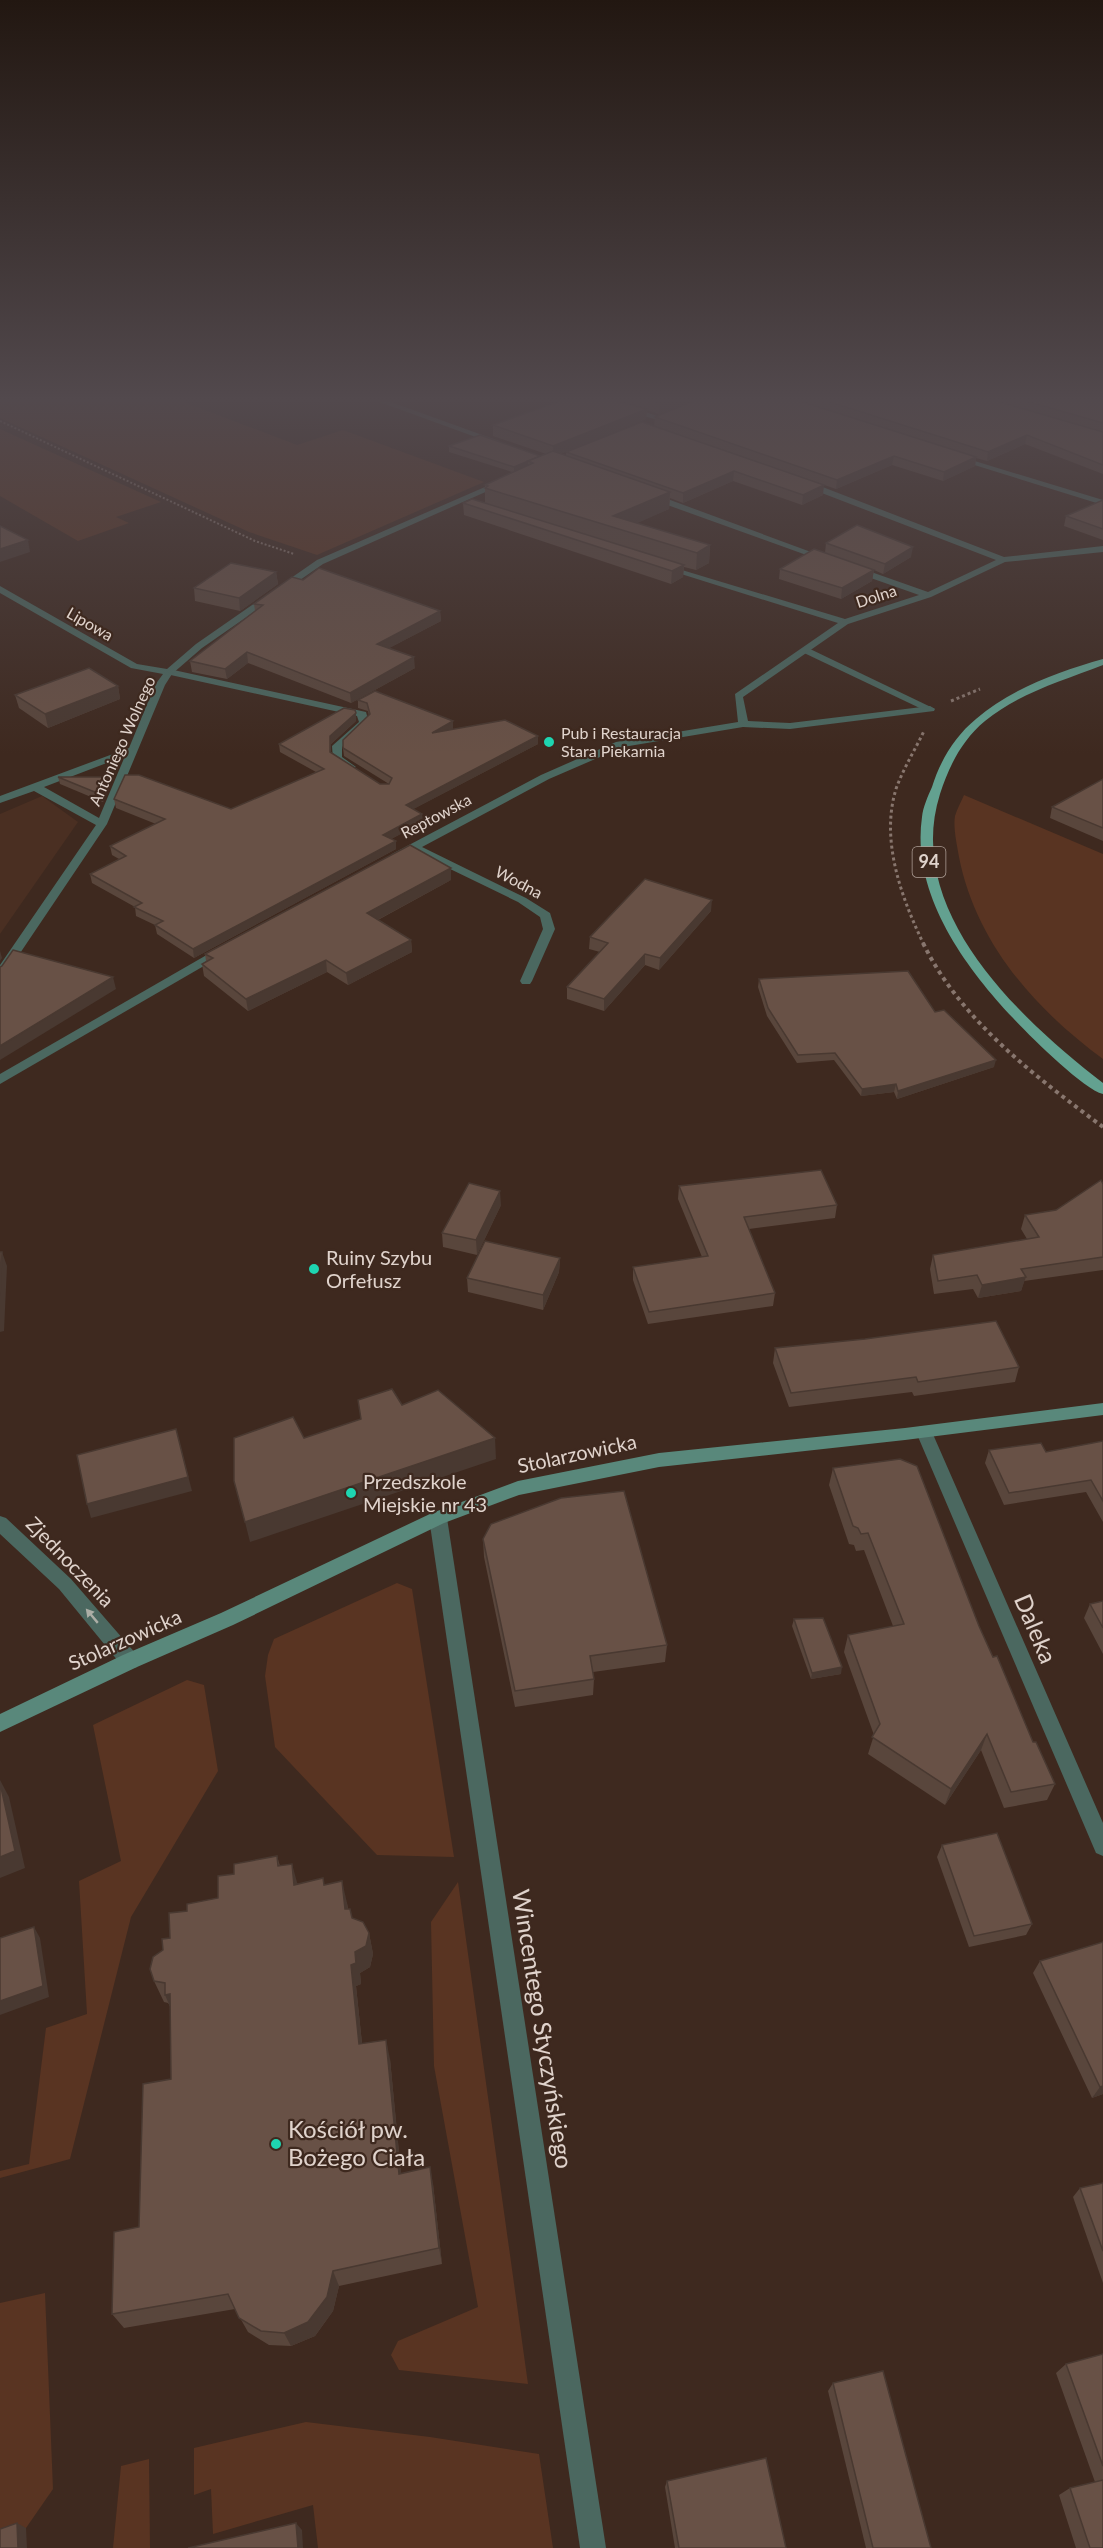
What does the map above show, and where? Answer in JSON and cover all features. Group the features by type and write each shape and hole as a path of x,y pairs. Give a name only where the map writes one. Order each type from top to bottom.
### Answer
{"main road":[{"name":"94","path":"1103,662 1018,696 981,720 964,736 937,781 928,809 926,836 936,892 967,955 987,982 1028,1027 1103,1090"}],"street":[{"name":"Antoniego Wolnego","path":"0,974 102,824 160,685 169,672 200,646 320,562 427,516"},
{"path":"706,516 928,595"},
{"path":"888,516 1003,560"},
{"name":"Dolna","path":"743,724 738,696 845,622 928,595 1003,560 1103,549"},
{"path":"657,564 845,622"},
{"name":"Lipowa","path":"0,589 134,666 362,714 364,723 337,746 337,758 356,770"},
{"path":"805,650 930,709"},
{"name":"Reptowska","path":"382,864 545,777 607,749 674,734 743,724 790,726 930,709"},
{"path":"0,800 132,750"},
{"path":"34,786 102,824"},
{"name":"Wodna","path":"412,847 522,900 546,915 549,929 525,981"},
{"path":"0,1080 238,942"},
{"name":"Stolarzowicka","path":"0,1723 130,1661 227,1619 438,1518 518,1488 659,1460 924,1432 1103,1409"},
{"name":"Daleka","path":"924,1432 1103,1846"},
{"name":"Wincentego Styczyńskiego","path":"438,1518 593,2548"},
{"name":"Zjednoczenia","path":"0,1523 65,1584 130,1661"}],"path":[{"path":"202,516 255,541 320,562"},
{"path":"982,688 930,709 923,722 926,727 894,797 891,823 894,858 901,890 915,929 933,964 951,988 997,1041 1046,1085 1103,1127"}],"shaded area":[{"path":"35,516 119,516 116,517 129,523 78,541"},
{"path":"214,516 406,516 317,555 249,532"},
{"path":"964,795 1103,854 1103,1059 1054,1018 1032,996 994,946 979,918 967,888 954,826 955,816"},
{"path":"42,796 78,822 0,934 0,814"},
{"path":"397,1583 412,1589 454,1857 377,1855 275,1747 265,1676 268,1655 274,1639"},
{"path":"187,1680 204,1685 218,1771 131,1917 70,2159 0,2178 0,2171 29,2164 46,2028 87,2014 79,1881 121,1861 93,1725"},
{"path":"458,1882 528,2384 399,2370 391,2355 398,2341 478,2307 434,2066 431,1922"},
{"path":"45,2293 53,2489 26,2528 0,2537 0,2303"},
{"path":"306,2422 430,2437 539,2454 553,2548 318,2548 313,2505 213,2534 211,2489 194,2495 194,2448"},
{"path":"149,2459 150,2548 113,2548 121,2466"}],"building":[{"path":"503,516 526,516 684,565 672,571"},
{"path":"576,516 613,516 710,545 697,553"},
{"path":"1066,516 1103,516 1103,529"},
{"path":"857,525 913,547 885,564 826,543"},
{"path":"0,526 28,540 0,549"},
{"path":"814,549 874,570 842,588 780,569"},
{"path":"231,563 276,572 239,598 194,588"},
{"path":"319,568 440,611 377,644 414,657 350,693 247,652 225,669 190,661 263,605 254,604 292,577 303,580"},
{"path":"89,668 118,686 45,714 15,695"},
{"path":"375,691 453,721 432,733 505,720 538,736 406,805 422,814 383,835 396,841 193,949 155,925 163,921 134,907 142,903 90,874 126,856 110,846 165,819 114,799 125,775 139,775 231,809 324,769 279,744 344,708 355,710 356,713 330,736 330,752 380,784 389,784 392,778 343,748 343,740 370,714 367,703 358,700"},
{"path":"58,777 109,777 102,795"},
{"path":"1103,779 1103,828 1052,807"},
{"path":"410,845 451,868 367,913 411,940 346,973 326,960 246,999 202,964 213,958 205,954"},
{"path":"645,879 712,900 660,958 645,954 604,999 567,987 608,943 590,937"},
{"path":"13,950 113,977 0,1046 0,967"},
{"path":"908,971 935,1012 944,1010 996,1060 898,1091 896,1084 862,1089 835,1053 798,1055 768,1008 759,979"},
{"path":"821,1170 837,1205 744,1217 775,1293 649,1312 633,1267 708,1256 679,1186"},
{"path":"1101,1180 1103,1184 1103,1257 1021,1269 1026,1277 982,1285 977,1275 938,1281 933,1255 1039,1237 1025,1215 1056,1210"},
{"path":"469,1183 500,1191 476,1240 442,1233"},
{"path":"485,1241 560,1258 543,1295 467,1278"},
{"path":"0,1252 2,1252 0,1296"},
{"path":"996,1321 1019,1367 918,1382 916,1377 791,1393 775,1348 865,1339"},
{"path":"392,1389 402,1405 438,1390 495,1438 245,1522 234,1481 234,1438 293,1417 304,1438 361,1419 358,1400"},
{"path":"176,1429 188,1477 87,1504 77,1455"},
{"path":"1103,1441 1103,1501 1091,1480 1009,1493 989,1450 1041,1443 1046,1452"},
{"path":"900,1459 917,1466 979,1626 993,1657 997,1656 1033,1742 1036,1742 1055,1784 1011,1792 987,1734 951,1789 872,1737 880,1724 848,1635 904,1624 868,1533 861,1534 858,1528 853,1526 833,1468"},
{"path":"624,1491 667,1645 590,1656 594,1679 515,1691 483,1539 491,1524 561,1498"},
{"path":"1103,1601 1103,1628 1090,1604"},
{"path":"823,1618 842,1667 812,1673 794,1619"},
{"path":"0,1783 15,1851 0,1857"},
{"path":"997,1833 1032,1924 974,1936 942,1845"},
{"name":"Kościół pw. Bożego Ciała","path":"277,1856 278,1866 292,1864 294,1885 323,1878 324,1885 342,1881 345,1909 350,1909 352,1918 363,1922 369,1933 366,1946 355,1952 356,1963 351,1965 359,2044 386,2040 399,2174 430,2167 439,2248 333,2271 327,2297 308,2322 284,2333 261,2331 239,2318 228,2294 112,2314 114,2232 139,2227 143,2084 171,2079 170,1994 165,1995 165,1983 154,1981 150,1969 153,1957 163,1950 162,1939 170,1938 169,1913 187,1911 187,1904 218,1898 218,1876 234,1874 234,1864"},
{"path":"34,1927 43,1986 0,2001 0,1938"},
{"path":"1103,1942 1103,2086 1100,2087 1040,1961"},
{"path":"1103,2183 1103,2251 1080,2188"},
{"path":"1103,2354 1103,2466 1066,2364"},
{"path":"883,2371 931,2548 873,2548 833,2383"},
{"path":"766,2458 786,2548 679,2548 667,2481"},
{"path":"1103,2480 1103,2548 1090,2548 1070,2488"},
{"path":"17,2523 18,2548 0,2548 0,2529"},
{"path":"296,2523 298,2548 188,2548"}],"place":[{"name":"Pub i Restauracja Stara Piekarnia","path":"549,742"},
{"name":"Ruiny Szybu Orfełusz","path":"314,1269"},
{"name":"Przedszkole Miejskie nr 43","path":"351,1493"},
{"name":"Kościół pw. Bożego Ciała","path":"276,2144"}]}
